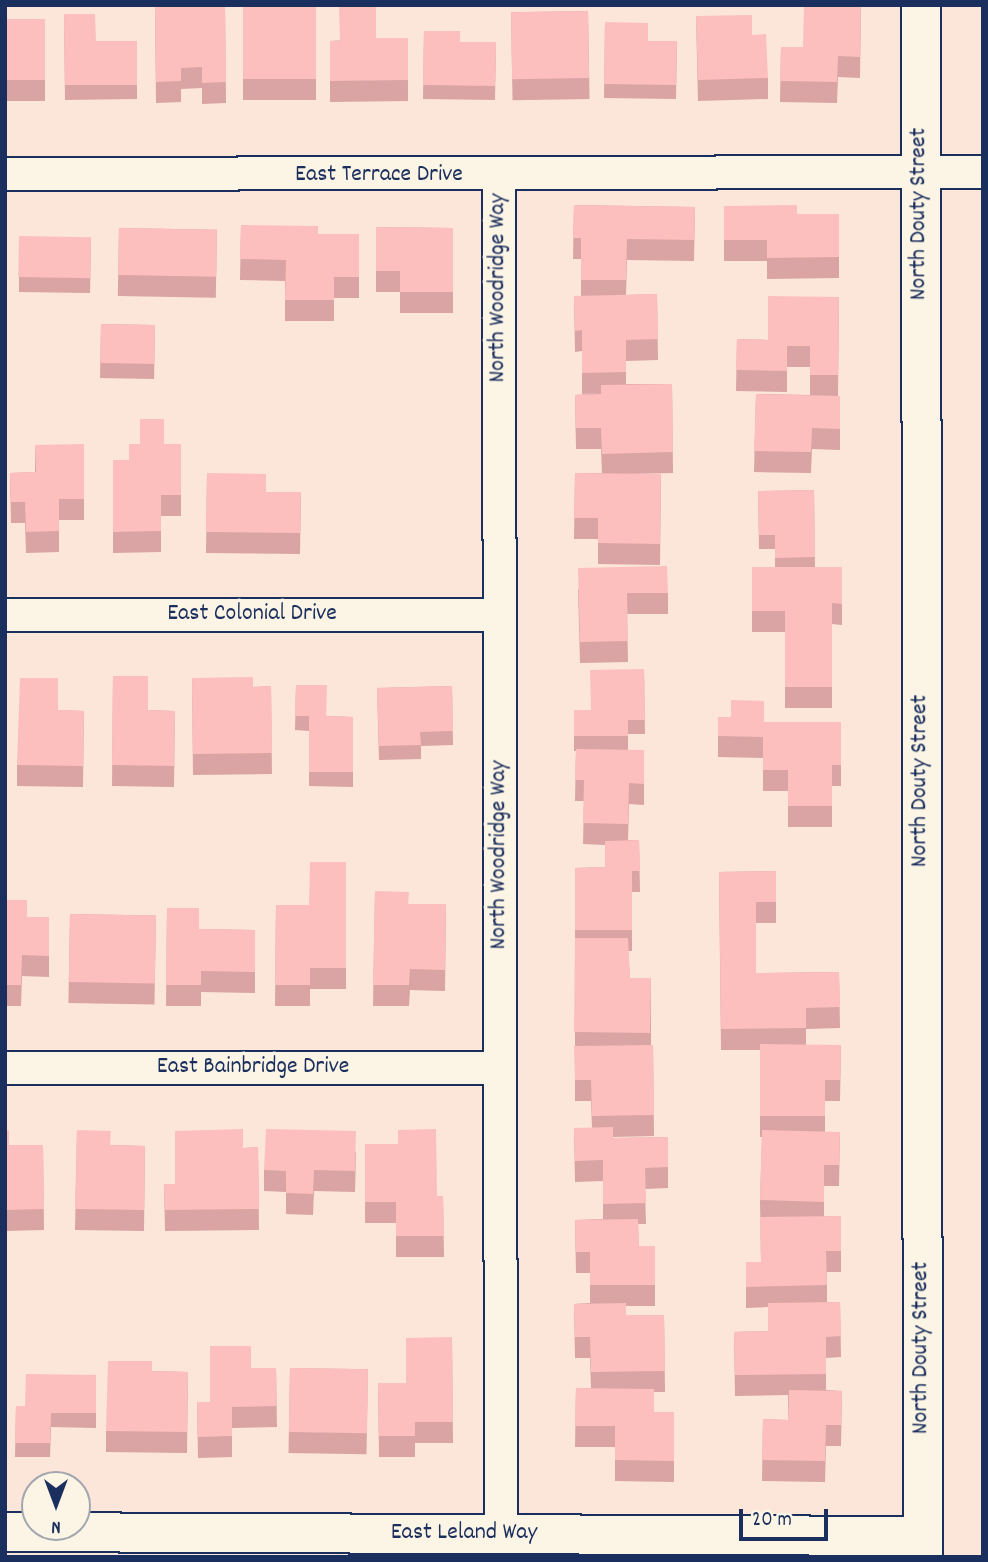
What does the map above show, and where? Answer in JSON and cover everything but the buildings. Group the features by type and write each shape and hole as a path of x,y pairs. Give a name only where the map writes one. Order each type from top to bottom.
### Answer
{"street":[{"name":"North Douty Street","path":"920,5 923,1546"},
{"name":"East Terrace Drive","path":"5,174 499,176 983,172"},
{"name":"North Woodridge Way","path":"499,176 501,1534"},
{"name":"East Colonial Drive","path":"5,615 499,615"},
{"name":"East Bainbridge Drive","path":"5,1068 500,1068"},
{"name":"East Leland Way","path":"5,1532 232,1545 501,1534 923,1546"}]}
